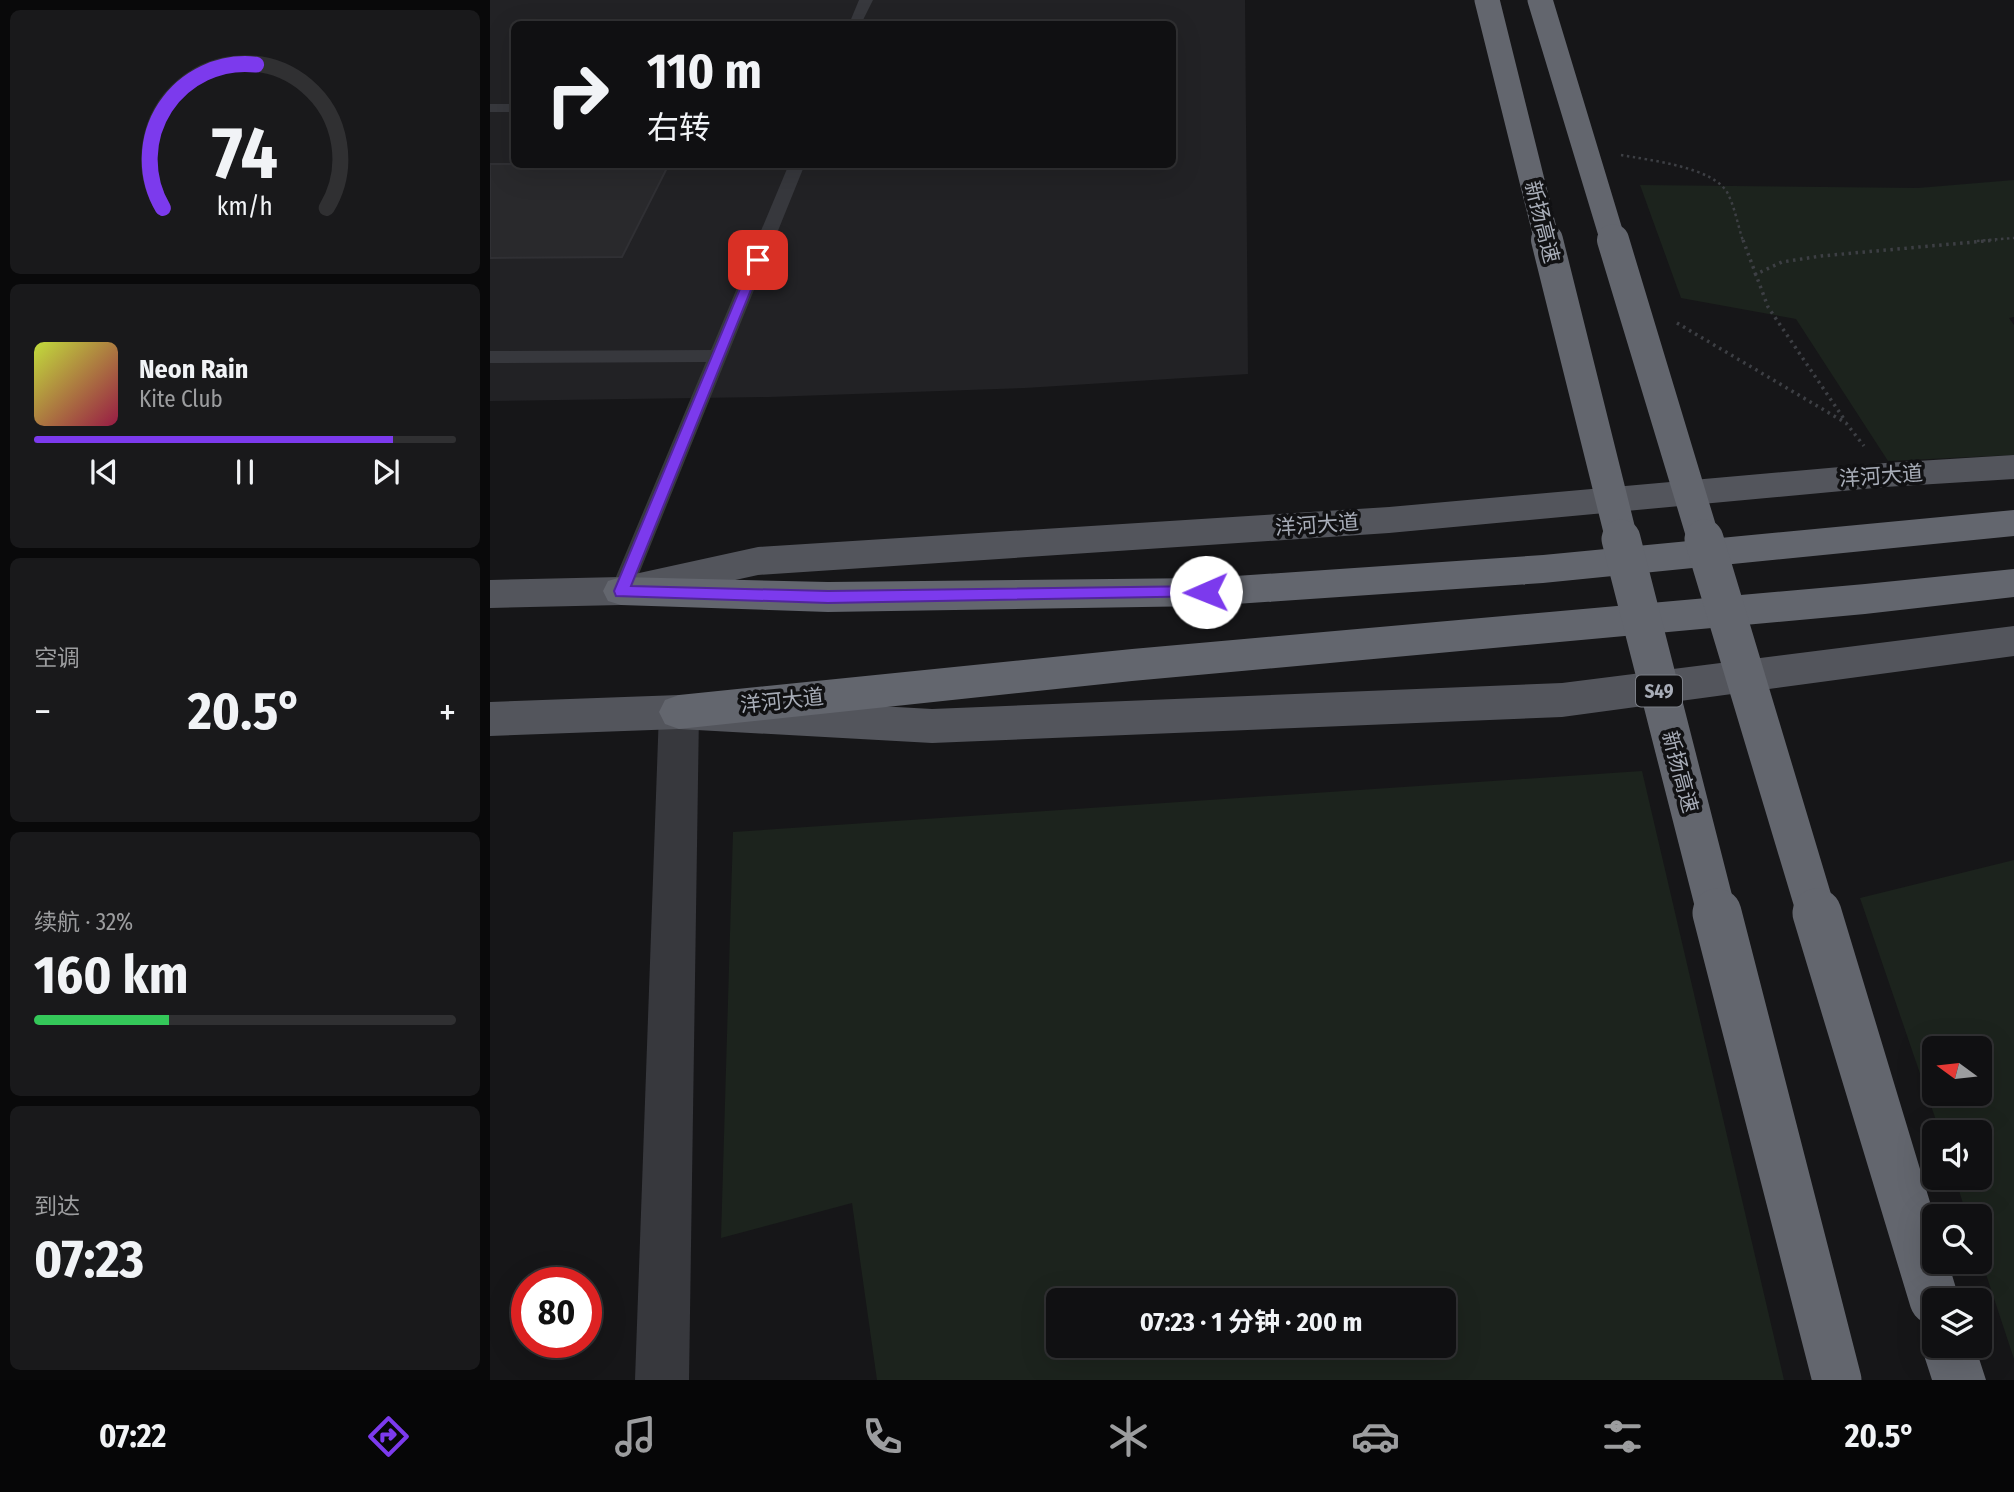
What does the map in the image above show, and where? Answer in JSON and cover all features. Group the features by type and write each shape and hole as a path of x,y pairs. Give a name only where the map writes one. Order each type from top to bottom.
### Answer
{"highway":[{"name":"新扬高速","path":"1487,0 1647,643 1837,1380"},
{"path":"1540,0 1930,1288"},
{"name":"洋河大道","path":"621,591 828,597 1206,592 1543,569 2014,523"},
{"name":"洋河大道","path":"679,712 1132,665 2014,583"},
{"path":"1952,1358 1959,1380"}],"main road":[{"name":"洋河大道","path":"490,594 621,591 758,561 1389,520 1885,475 2014,467"},
{"name":"洋河大道","path":"490,719 679,712 932,726 1562,700 2014,641"}],"street":[{"path":"662,1380 679,712"}],"lane":[{"path":"856,21 866,0"},
{"path":"490,108 511,108"},
{"path":"621,591 795,168"},
{"path":"490,357 718,356"}],"path":[{"path":"1616,154 1679,165 1706,176 1727,191 1754,275 1768,307 1846,423 1885,475"},
{"path":"1754,275 1782,262 1821,256 2014,237"},
{"path":"1668,317 1737,361 1846,423"}],"shaded area":[{"path":"490,0 1245,0 1248,374 1025,388 769,397 490,401"},
{"path":"2014,180 2014,317 2009,318 2014,325 2014,455 1888,461 1796,319 1681,298 1640,185 1918,188"},
{"path":"1642,771 1784,1380 877,1380 852,1203 721,1238 733,832"},
{"path":"2014,860 2014,1359 1986,1274 1992,1274 1992,1204 1963,1204 1959,1190 1992,1190 1992,1120 1936,1120 1931,1106 1992,1106 1992,1036 1922,1036 1922,1079 1860,898"}],"building":[{"path":"490,164 511,164 511,168 667,168 622,257 490,258"}],"route":[{"path":"758,260 621,591 828,597 1206,592"}]}
